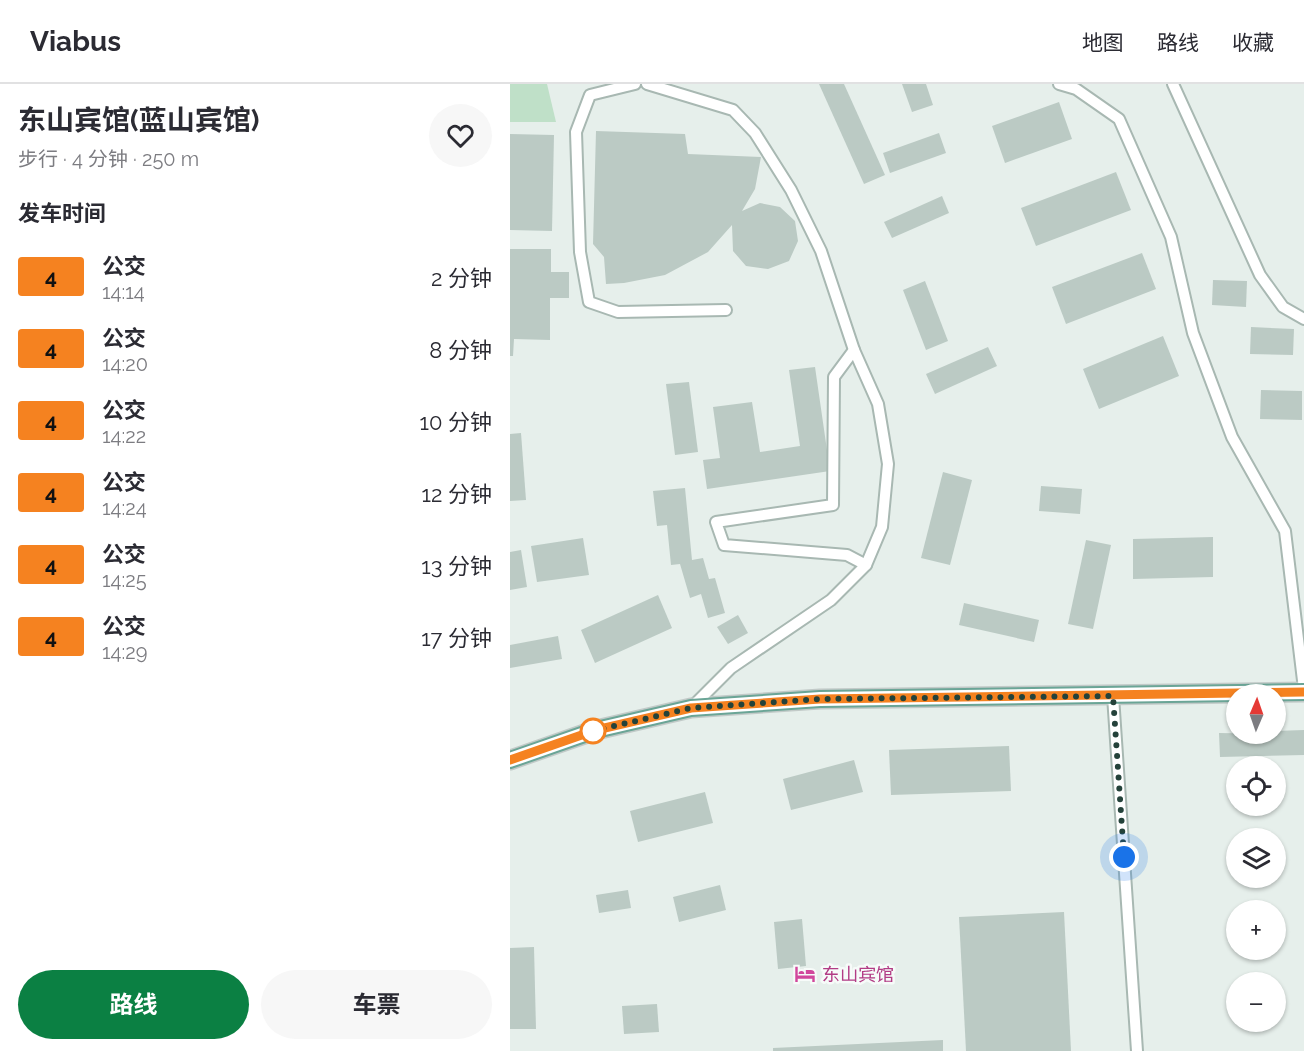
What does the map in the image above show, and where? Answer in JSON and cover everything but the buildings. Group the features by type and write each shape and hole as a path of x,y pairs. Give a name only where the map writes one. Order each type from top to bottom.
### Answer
{"main road":[{"path":"510,760 596,730 691,708 820,699 1113,696 1304,690"}],"lane":[{"path":"635,84 590,95 576,132 580,252 589,302 618,312 726,310"},
{"path":"647,84 733,110 755,133 791,190 821,251 854,350 878,404 888,464 882,526 866,565 831,600 731,668 691,708"},
{"path":"1059,84 1076,89 1119,119 1172,237 1192,333 1232,437 1285,531 1304,690"},
{"path":"1173,84 1260,275 1283,307 1304,318"},
{"path":"854,350 834,377 833,505 716,522 724,545 847,555 866,565"},
{"path":"1113,696 1137,1051"}],"green space":[{"path":"510,84 547,84 556,122 510,122"}],"bus line":[{"name":"4","path":"510,760 596,730 691,708 820,699 1304,692"}],"place":[{"name":"东山宾馆","path":"805,974"}],"route":[{"path":"593,731 691,708 820,699 1113,696 1124,857"}]}
